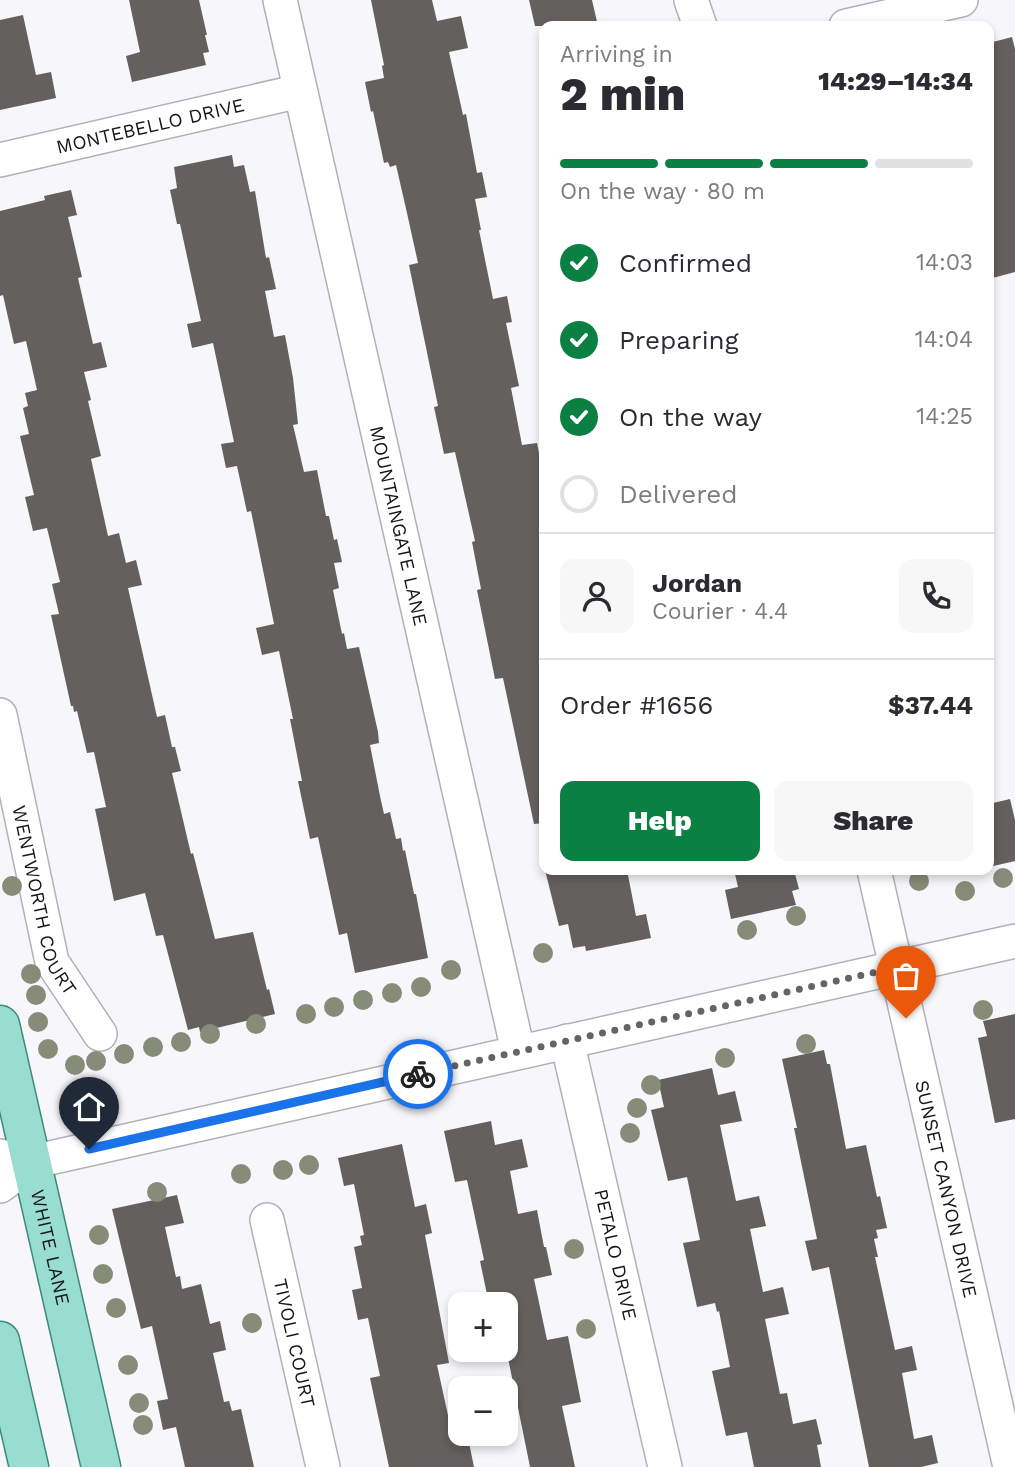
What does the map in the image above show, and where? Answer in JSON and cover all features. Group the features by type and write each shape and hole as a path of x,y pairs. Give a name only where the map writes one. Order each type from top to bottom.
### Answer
{"main road":[{"name":"WHITE LANE","path":"0,1025 16,1159 101,1467"},
{"path":"0,1341 29,1467"}],"street":[{"name":"MOUNTAINGATE LANE","path":"279,0 518,1051"},
{"path":"691,0 698,21"},
{"path":"868,21 961,0"},
{"name":"MONTEBELLO DRIVE","path":"0,160 300,91"},
{"name":"WENTWORTH COURT","path":"0,715 52,962 100,1034"},
{"name":"SUNSET CANYON DRIVE","path":"875,875 1010,1467"},
{"path":"0,1186 16,1159 1015,942"},
{"name":"PETALO DRIVE","path":"567,1041 666,1467"},
{"name":"TIVOLI COURT","path":"267,1220 323,1467"}],"building":[{"path":"129,0 199,0 209,52 203,53 206,65 132,82 126,56 140,52"},
{"path":"371,0 432,0 437,21 461,16 468,48 449,52 463,115 466,114 477,173 482,172 487,197 475,199 479,230 493,299 507,296 512,322 506,323 519,386 511,388 522,445 537,443 539,453 539,824 534,824 503,678 495,679 477,590 481,589 472,542 475,541 455,452 444,454 434,407 438,406 409,265 418,263 396,165 390,167 388,162 384,163 373,111 371,112 365,82 384,78 384,65"},
{"path":"529,0 592,0 597,21 539,21 539,26 535,26"},
{"path":"23,15 36,75 51,72 56,98 0,110 0,20"},
{"path":"1012,37 1015,49 1015,272 994,278 994,42"},
{"path":"232,155 234,167 244,165 250,192 255,191 266,258 269,257 276,289 265,291 274,337 285,335 293,378 298,424 293,425 304,472 317,470 326,516 329,516 334,540 337,539 342,562 334,563 339,588 333,590 342,634 344,633 347,649 359,647 378,732 379,743 370,745 380,796 384,814 390,812 396,839 401,838 403,851 405,850 428,958 355,973 347,933 339,935 318,837 310,839 298,781 302,781 290,719 293,719 279,651 262,655 256,628 274,624 251,511 247,512 237,466 226,468 221,444 234,442 213,343 192,348 187,324 201,321 170,190 177,188 174,167"},
{"path":"71,190 77,215 68,217 82,277 78,278 93,344 101,342 107,367 84,372 101,456 91,459 108,536 119,533 126,563 136,560 142,585 128,588 157,717 165,715 181,771 172,773 215,939 253,932 275,1014 200,1032 199,1027 188,1030 163,935 156,936 145,893 114,901 95,809 106,807 94,752 87,753 77,711 74,712 71,706 51,615 59,614 52,584 60,582 47,528 33,531 25,497 34,495 20,436 29,434 23,408 28,406 25,393 37,390 26,341 14,344 3,295 0,296 0,211 45,200 44,196"},
{"path":"1010,799 1015,820 1015,861 994,866 994,803"},
{"path":"546,875 628,875 636,916 646,914 651,938 586,951 585,946 573,948 568,924 559,926"},
{"path":"735,875 795,875 799,889 792,891 796,905 731,919 725,890 738,887"},
{"path":"1015,1014 1015,1119 995,1123 978,1038 987,1036 983,1021"},
{"path":"824,1050 827,1064 830,1064 846,1149 866,1145 877,1197 880,1196 887,1228 876,1230 878,1238 874,1239 878,1257 875,1257 895,1350 912,1346 917,1370 902,1373 914,1439 932,1435 938,1463 921,1467 869,1467 829,1267 812,1271 805,1241 817,1239 782,1059"},
{"path":"712,1068 718,1095 735,1091 742,1121 720,1125 736,1201 759,1196 766,1226 750,1229 763,1292 783,1287 789,1314 765,1319 780,1394 787,1393 793,1424 816,1419 822,1444 817,1445 821,1467 754,1467 747,1432 726,1436 712,1371 730,1367 719,1311 717,1312 715,1303 697,1307 683,1243 700,1240 687,1177 668,1181 651,1110 664,1107 658,1080"},
{"path":"491,1121 495,1145 522,1139 528,1167 510,1171 518,1214 537,1210 546,1247 552,1275 534,1279 547,1340 568,1336 581,1402 562,1406 575,1467 530,1467 518,1408 518,1376 512,1376 509,1362 518,1362 518,1292 486,1292 480,1261 484,1260 467,1180 455,1182 444,1131"},
{"path":"402,1144 415,1207 426,1204 432,1233 425,1235 449,1363 437,1365 448,1415 448,1446 470,1446 474,1467 389,1467 370,1378 380,1376 368,1318 358,1320 352,1290 362,1288 354,1247 362,1245 360,1236 364,1235 354,1184 344,1186 338,1158"},
{"path":"177,1195 184,1223 165,1227 176,1277 180,1276 182,1289 201,1284 210,1324 220,1321 226,1350 213,1353 224,1402 229,1401 232,1411 241,1409 254,1467 185,1467 176,1427 163,1430 157,1401 168,1399 152,1326 141,1329 112,1209"}],"way so far":[{"path":"418,1074 895,968 906,1018"}],"route":[{"path":"89,1149 418,1074"}]}
